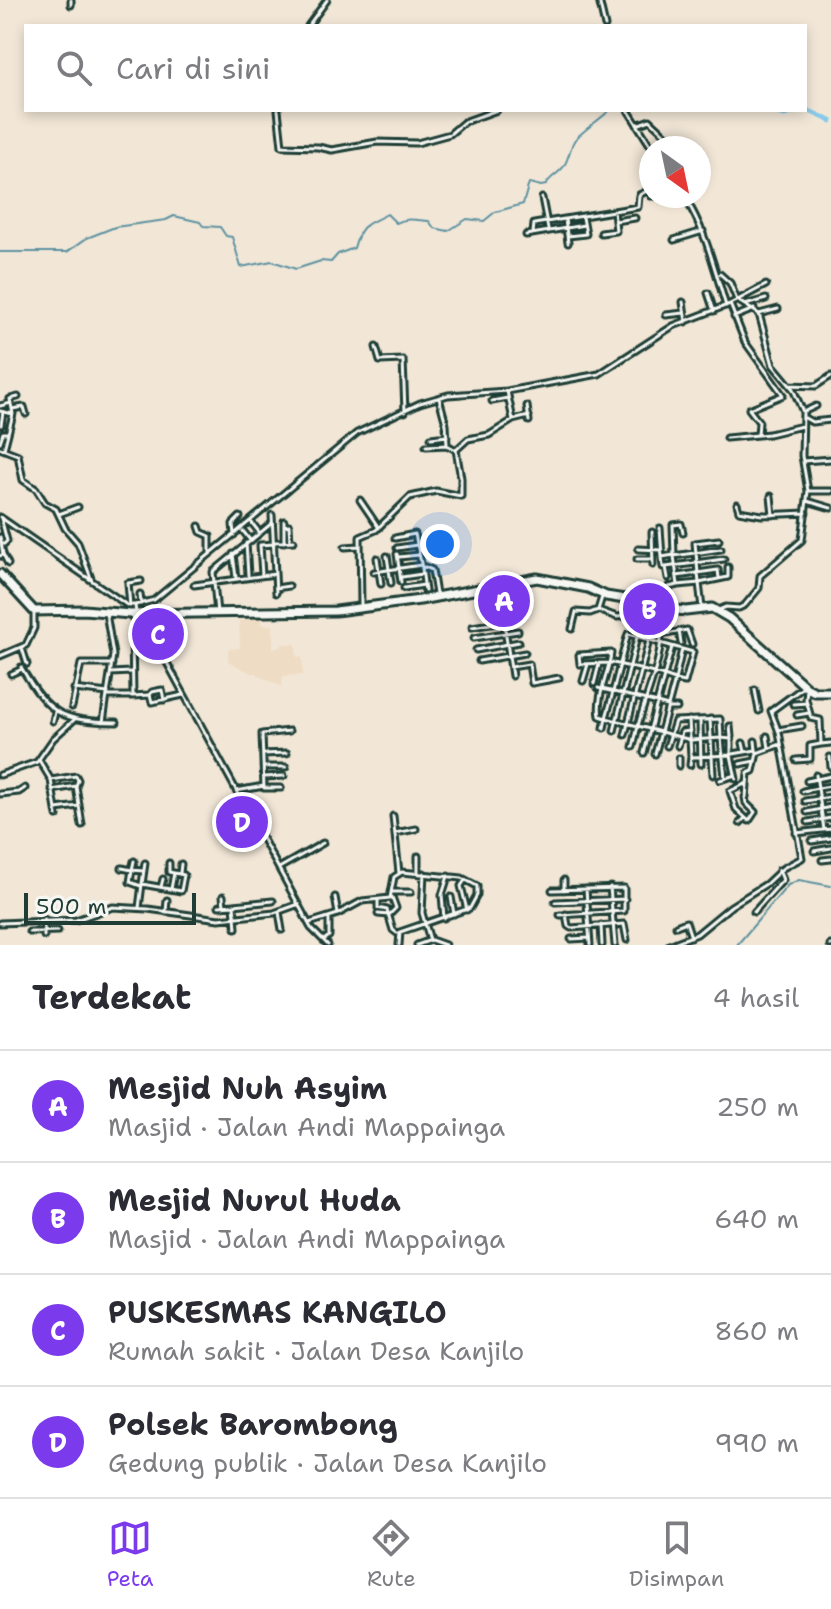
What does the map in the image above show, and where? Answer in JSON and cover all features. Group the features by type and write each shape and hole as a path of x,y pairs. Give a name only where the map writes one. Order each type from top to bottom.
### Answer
{"main road":[{"path":"0,574 34,611 106,613 135,610 217,613 361,608 537,578 588,588 659,610 719,610 806,687 817,692 831,692"}],"street":[{"path":"309,24 327,0"},
{"path":"599,0 605,24"},
{"path":"278,112 282,146 332,150 368,143 412,144 428,141 450,134 464,122 492,112"},
{"path":"629,112 644,136"},
{"path":"637,125 650,120 667,136"},
{"path":"542,198 548,231"},
{"path":"533,233 533,225 639,206"},
{"path":"691,208 703,231 728,305 745,343 783,395 749,409 759,422 758,435"},
{"path":"601,233 615,231 614,211"},
{"path":"568,236 586,234 583,217"},
{"path":"615,221 635,218"},
{"path":"565,219 568,243"},
{"path":"526,235 584,225"},
{"path":"674,240 703,231"},
{"path":"717,272 730,282 737,300 759,314 773,366 789,385 803,412 803,461 808,491 804,536 799,544 760,576 759,588 743,607 719,610"},
{"path":"135,610 154,600 353,436 420,403 439,398 567,382 603,373 673,326 728,305 766,285"},
{"path":"708,293 714,311"},
{"path":"745,305 766,299"},
{"path":"683,302 686,322"},
{"path":"734,317 754,309"},
{"path":"759,314 778,309"},
{"path":"666,315 684,313"},
{"path":"376,347 380,361 402,359 405,412"},
{"path":"789,385 816,386 831,376"},
{"path":"507,391 513,420"},
{"path":"1,448 9,432 13,412 10,399 18,397"},
{"path":"439,398 447,445"},
{"path":"492,401 508,398"},
{"path":"1,410 11,403"},
{"path":"456,450 468,439 489,435 513,420 529,418 527,406"},
{"path":"803,412 816,406"},
{"path":"1,410 13,412 24,407 26,414"},
{"path":"1,410 1,425"},
{"path":"805,418 812,422 831,420"},
{"path":"765,425 767,434"},
{"path":"726,438 767,434 802,426"},
{"path":"1,448 3,433 17,433"},
{"path":"431,438 447,436"},
{"path":"361,608 360,537 379,528 410,497 436,491 461,496 456,450 447,445 426,446"},
{"path":"1,448 19,457 23,480 36,489 45,503 56,509 65,528 77,541 92,581"},
{"path":"803,461 831,459"},
{"path":"808,491 831,491"},
{"path":"771,496 773,515"},
{"path":"360,500 379,528"},
{"path":"807,501 831,508"},
{"path":"737,504 741,512 773,515 806,513"},
{"path":"59,514 78,507"},
{"path":"272,515 276,591 289,586"},
{"path":"1,517 135,610"},
{"path":"1,517 7,541 4,544"},
{"path":"234,535 233,524 240,517"},
{"path":"252,523 259,532"},
{"path":"217,613 213,572 272,523"},
{"path":"262,575 260,545 290,541 286,524 296,524"},
{"path":"678,585 673,525 681,524 683,533"},
{"path":"199,526 201,532 210,536 210,554"},
{"path":"660,528 663,567 666,567 668,578"},
{"path":"243,531 248,542 248,577"},
{"path":"652,532 653,565"},
{"path":"395,538 415,534 418,546 424,588 404,588"},
{"path":"0,537 2,555 8,564"},
{"path":"416,538 424,537"},
{"path":"702,608 696,543 719,540"},
{"path":"345,547 359,546"},
{"path":"397,548 424,548"},
{"path":"638,549 662,550"},
{"path":"662,557 721,549"},
{"path":"233,554 236,579"},
{"path":"387,556 391,583"},
{"path":"422,574 401,580 398,556 428,558"},
{"path":"377,558 376,571 381,584"},
{"path":"637,559 653,559"},
{"path":"666,567 724,559"},
{"path":"716,560 719,580"},
{"path":"376,571 425,567 432,570 437,597"},
{"path":"669,587 728,577 728,567"},
{"path":"677,576 718,570"},
{"path":"708,572 709,581"},
{"path":"194,585 275,574"},
{"path":"688,574 688,584"},
{"path":"120,582 141,581"},
{"path":"128,583 135,610 309,923 328,945"},
{"path":"494,586 504,622 512,676"},
{"path":"133,696 132,628 140,594"},
{"path":"598,610 603,595"},
{"path":"572,629 576,612 598,610 617,617 659,610 660,643 633,747"},
{"path":"0,656 28,643 34,611"},
{"path":"103,722 114,649 106,613"},
{"path":"172,613 174,636"},
{"path":"472,627 515,620"},
{"path":"661,635 688,630 692,644"},
{"path":"474,638 518,631"},
{"path":"679,631 681,643"},
{"path":"604,728 606,718 614,692 620,665 628,634 693,652 685,682 641,669 631,667 620,665 610,663 579,664 579,654 610,652 610,663 600,688 599,713 606,718 691,740 731,737"},
{"path":"614,731 637,637"},
{"path":"625,735 649,640"},
{"path":"476,650 519,642"},
{"path":"644,753 672,646"},
{"path":"22,648 27,664"},
{"path":"655,754 682,649"},
{"path":"479,661 525,653"},
{"path":"72,707 81,664 112,664"},
{"path":"511,667 529,664 532,683 559,678"},
{"path":"583,681 588,664"},
{"path":"594,684 599,664"},
{"path":"11,674 22,668 43,701 55,712 75,719 117,722"},
{"path":"111,673 131,672"},
{"path":"755,690 759,709 771,710 806,687 811,718 820,719 821,744"},
{"path":"600,688 677,708"},
{"path":"74,689 133,696 150,695 162,690 164,700"},
{"path":"150,695 152,702 184,695"},
{"path":"793,704 807,703"},
{"path":"669,945 691,937 731,906 764,886 779,870 803,856 778,730 771,710"},
{"path":"53,721 55,712"},
{"path":"797,715 809,713"},
{"path":"0,775 39,760 53,739 75,719"},
{"path":"710,719 713,775"},
{"path":"689,720 690,765"},
{"path":"700,720 701,764"},
{"path":"667,746 675,721 721,720 722,779 736,777 730,726"},
{"path":"778,730 802,726"},
{"path":"281,788 266,790 264,786 264,733 289,731"},
{"path":"678,746 683,731 690,731"},
{"path":"767,736 769,748"},
{"path":"742,774 753,771 757,752 755,741"},
{"path":"204,746 210,743"},
{"path":"743,743 745,752"},
{"path":"796,760 810,759 810,746 831,743"},
{"path":"691,757 757,752 781,744"},
{"path":"263,754 287,753"},
{"path":"830,757 831,767"},
{"path":"679,758 679,766"},
{"path":"39,760 51,780 57,816"},
{"path":"740,764 755,761"},
{"path":"263,767 286,767"},
{"path":"747,783 730,792 736,809 749,821 755,812 746,803 748,773"},
{"path":"51,780 76,776 82,825"},
{"path":"264,777 284,776"},
{"path":"807,781 831,776"},
{"path":"817,777 824,830"},
{"path":"52,790 76,786"},
{"path":"236,791 264,786"},
{"path":"739,786 745,797"},
{"path":"803,791 831,786"},
{"path":"0,794 19,792 25,788"},
{"path":"805,801 831,797"},
{"path":"56,809 79,806"},
{"path":"807,812 831,807"},
{"path":"393,816 399,873"},
{"path":"740,823 745,818"},
{"path":"808,822 831,818"},
{"path":"395,833 416,829"},
{"path":"796,833 831,829"},
{"path":"812,841 831,838"},
{"path":"279,868 323,843"},
{"path":"814,851 831,848"},
{"path":"418,856 422,913 430,940"},
{"path":"822,860 831,859"},
{"path":"799,860 800,867"},
{"path":"134,861 130,883 181,891 184,875 169,872 169,863"},
{"path":"139,908 145,863"},
{"path":"180,873 181,864"},
{"path":"122,868 143,871"},
{"path":"754,912 783,880 779,870"},
{"path":"171,889 174,873"},
{"path":"389,915 396,908 392,894 394,877 399,873 465,879 478,890 473,905 467,910 398,934"},
{"path":"444,918 442,895 448,876"},
{"path":"152,885 153,878"},
{"path":"161,887 163,879"},
{"path":"465,879 461,886 467,910"},
{"path":"564,880 564,890"},
{"path":"610,887 615,945"},
{"path":"552,890 623,887 625,910 560,915"},
{"path":"586,889 590,945"},
{"path":"309,923 338,914 358,902 411,892"},
{"path":"223,896 221,906 273,901"},
{"path":"335,897 338,914"},
{"path":"451,897 454,914"},
{"path":"555,902 625,899"},
{"path":"166,912 167,900"},
{"path":"378,900 378,908 387,910 393,930 398,934 399,945"},
{"path":"0,923 78,919 111,907 210,919 279,912 299,904"},
{"path":"234,905 236,928"},
{"path":"279,912 282,930"},
{"path":"378,914 389,915"},
{"path":"566,914 569,928 625,925 627,940"},
{"path":"324,940 329,936 329,917"},
{"path":"44,919 44,934"},
{"path":"676,926 686,922 691,937"},
{"path":"9,923 10,930"},
{"path":"601,925 602,945"},
{"path":"29,932 44,934 58,931"},
{"path":"571,939 589,938"},
{"path":"417,945 430,940 445,945"}],"shaded area":[{"path":"253,614 261,614 262,625 273,625 273,648 296,644 297,657 302,657 303,675 283,676 282,687 228,661 228,649 240,648 239,621 254,618"}],"waterway":[{"path":"807,110 831,121"},
{"path":"0,252 67,252 87,238 115,227 166,220 174,216 200,222 203,226 220,227 226,236 232,237 241,267 272,261 296,269 321,261 331,262 338,254 354,248 359,233 366,225 387,214 396,223 408,219 429,221 434,228 448,231 467,219 484,221 495,212 523,204 529,183 546,185 564,166 576,138 608,112"},
{"path":"774,112 785,115 793,112"},
{"path":"737,945 788,885 799,880 831,886"}],"place":[{"name":"Mesjid Nuh Asyim","path":"504,601"},
{"name":"Mesjid Nurul Huda","path":"649,609"},
{"name":"PUSKESMAS KANGILO","path":"158,634"},
{"name":"Polsek Barombong","path":"242,822"}]}
